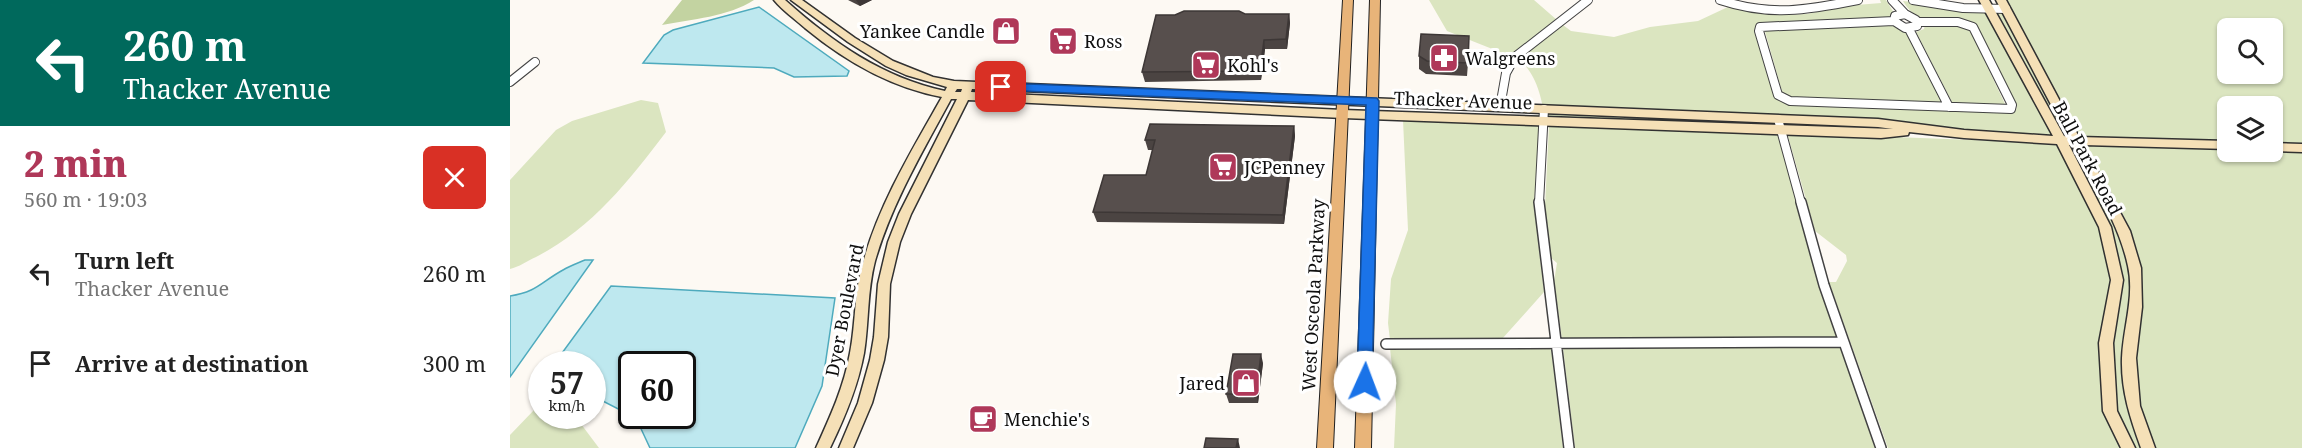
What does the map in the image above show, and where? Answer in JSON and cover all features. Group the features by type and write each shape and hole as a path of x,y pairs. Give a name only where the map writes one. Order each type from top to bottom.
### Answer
{"main road":[{"name":"West Osceola Parkway","path":"1325,448 1348,0"},
{"path":"1363,448 1375,0"}],"street":[{"name":"Thacker Avenue","path":"779,0 807,24 855,58 882,75 912,88 1086,103 1372,108 1545,121 1650,119"},
{"name":"Thacker Avenue","path":"796,0 897,69 951,90"},
{"path":"1500,107 1506,73 1515,57 1588,0"},
{"path":"1720,0 1742,7 1780,12 1818,10 1858,0"},
{"path":"1891,0 1890,4 1899,17 1900,26 1909,29 1917,26 1918,22"},
{"path":"1913,0 1963,8 2003,4"},
{"name":"Ball Park Road","path":"1986,4 2105,227 2117,280 2106,343 2110,411 2128,448"},
{"name":"Ball Park Road","path":"2003,4 2124,231 2135,268 2136,307 2129,358 2133,406 2148,448"},
{"path":"1899,17 1918,22 1958,22 1973,27 2012,105 2011,109 1790,101 1778,95 1759,31 1760,27 1899,17"},
{"path":"1909,29 1949,107"},
{"path":"855,58 868,50"},
{"path":"510,82 535,62"},
{"name":"Dyer Boulevard","path":"823,448 843,402 856,356 863,288 874,242 892,202 951,90"},
{"name":"Thacker Avenue","path":"967,91 1103,91 1343,107"},
{"name":"Dyer Boulevard","path":"846,448 854,431 877,360 881,337 884,284 894,242 905,214 967,91"},
{"path":"1086,103 1090,91"},
{"path":"1099,103 1103,91"},
{"name":"Thacker Avenue","path":"1372,108 1500,107 1650,119 1780,124 1881,134 1921,130 2077,140 2217,145"},
{"path":"1544,109 1539,206 1569,448"},
{"path":"1780,124 1824,285 1881,448"},
{"path":"2283,147 2302,148"},
{"path":"874,242 894,242"},
{"path":"1386,344 1844,342"},
{"path":"833,427 854,431"}],"green space":[{"path":"682,0 754,0 721,14 662,25"},
{"path":"1429,0 1534,0 1557,20 1510,56 1447,31"},
{"path":"1880,0 1886,0 1894,13 1890,18 1821,23 1764,22 1757,24 1754,31 1774,96 1791,104 2012,112 2016,110 2017,105 1978,28 1927,20 1910,10 1903,1 1985,10 2053,137 1425,115 1544,115 1533,77 1524,64 1518,60 1563,25 1571,31 1614,37 1650,27 1698,21 1730,6 1781,15 1807,14 1844,6 1881,3"},
{"path":"2005,0 2302,0 2302,145 2283,144 2283,96 2217,96 2217,142 2081,138"},
{"path":"1994,11 2002,11 2067,130 2059,130"},
{"path":"1892,23 1906,32 1943,104 1790,98 1783,95 1764,28 1824,28"},
{"path":"1925,24 1959,24 1969,28 2006,106 1953,104 1916,32 1924,29"},
{"path":"641,100 658,103 666,132 623,186 592,218 556,246 510,269 510,180 556,130 572,121"},
{"path":"1403,120 1539,124 1534,206 1544,292 1502,339 1390,340 1388,323 1391,279 1408,230"},
{"path":"1549,125 1777,132 1818,282 1837,337 1562,339 1554,281 1557,263 1551,258 1545,206"},
{"path":"1787,133 2057,143 2100,227 2111,278 2100,341 2122,448 1888,448 1829,282 1836,282 1847,261 1846,255 1815,231"},
{"path":"2067,144 2074,144 2114,219 2129,266 2129,310 2122,366 2129,414 2142,448 2135,448 2117,412 2113,345 2123,281 2111,228"},
{"path":"2085,145 2217,149 2217,162 2283,162 2283,151 2302,151 2302,448 2154,448 2140,404 2136,381 2142,293 2141,271 2133,239 2119,206"},
{"path":"1840,346 1875,448 1575,448 1563,348"},
{"path":"1390,348 1551,348 1563,448 1394,448 1396,404"},
{"path":"528,416 528,429 585,429 599,448 510,448 510,435"}],"water":[{"path":"759,7 849,71 847,76 794,77 774,68 643,63 664,35 673,30"},
{"path":"585,260 593,260 510,377 510,296 533,289 563,270"},
{"path":"611,286 835,298 822,386 795,448 650,448 641,429 696,429 696,351 618,351 618,409 606,403 606,351 564,351"}],"building":[{"name":"Kohl's","path":"1184,11 1289,14 1286,39 1264,40 1260,71 1142,72 1156,15 1175,15"},
{"path":"1421,34 1469,36 1468,63 1427,61 1419,56"},
{"name":"JCPenney","path":"1150,124 1294,126 1283,215 1093,212 1104,175 1146,175 1155,140 1145,140"},
{"name":"Jared","path":"1233,354 1261,354 1256,394 1226,394"},
{"path":"1206,438 1238,439 1236,448 1204,448"}],"place":[{"name":"Yankee Candle","path":"1006,31"},
{"name":"Ross","path":"1063,41"},
{"name":"Walgreens","path":"1444,58"},
{"name":"Kohl's","path":"1206,65"},
{"name":"JCPenney","path":"1223,167"},
{"name":"Jared","path":"1246,383"},
{"name":"Menchie's","path":"983,419"}],"route":[{"path":"1001,87 1372,101 1365,382"}]}
